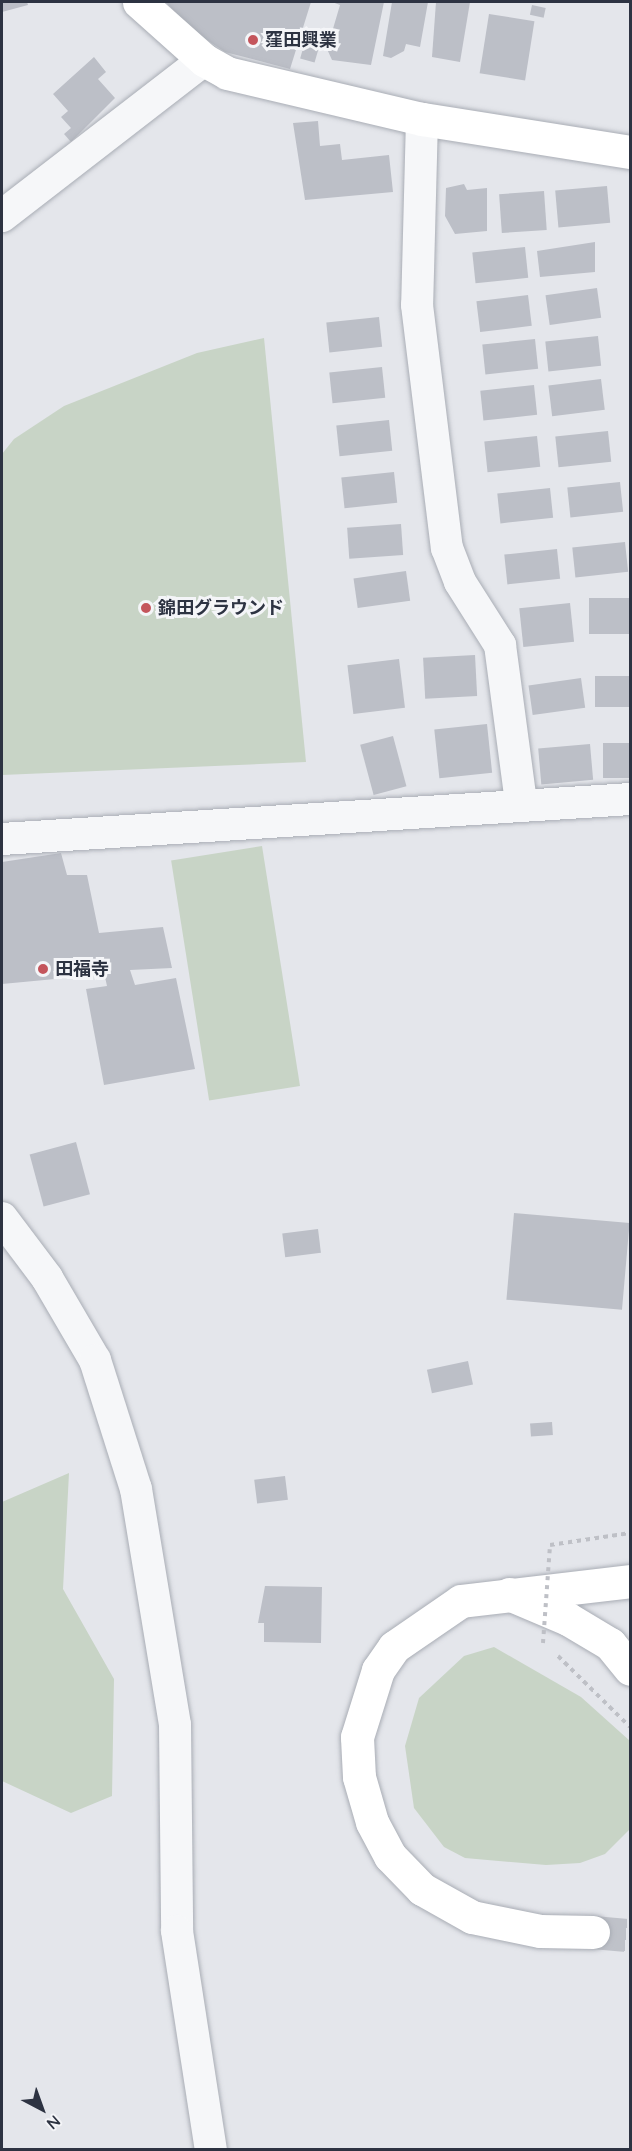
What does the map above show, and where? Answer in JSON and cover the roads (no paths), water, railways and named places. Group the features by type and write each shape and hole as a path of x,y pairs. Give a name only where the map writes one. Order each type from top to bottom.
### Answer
{"street":[{"path":"139,2 204,60 227,73 422,119 630,152"},
{"path":"2,216 204,60"},
{"path":"422,119 417,305 447,548 460,582 500,645 521,803"},
{"path":"2,839 521,803 630,799"},
{"path":"2,1218 47,1278 95,1360 136,1489 175,1725 177,1931 212,2150"},
{"path":"592,1932 540,1931 472,1917 422,1888 390,1856 359,1778 357,1737 378,1670 394,1647 461,1601 630,1581"},
{"path":"507,1594 568,1618 610,1644 630,1669"}],"tunnel":[{"path":"593,1932 630,1935"}],"place":[{"name":"窪田興業","path":"253,40"},
{"name":"錦田グラウンド","path":"146,608"},
{"name":"田福寺","path":"43,969"}]}
